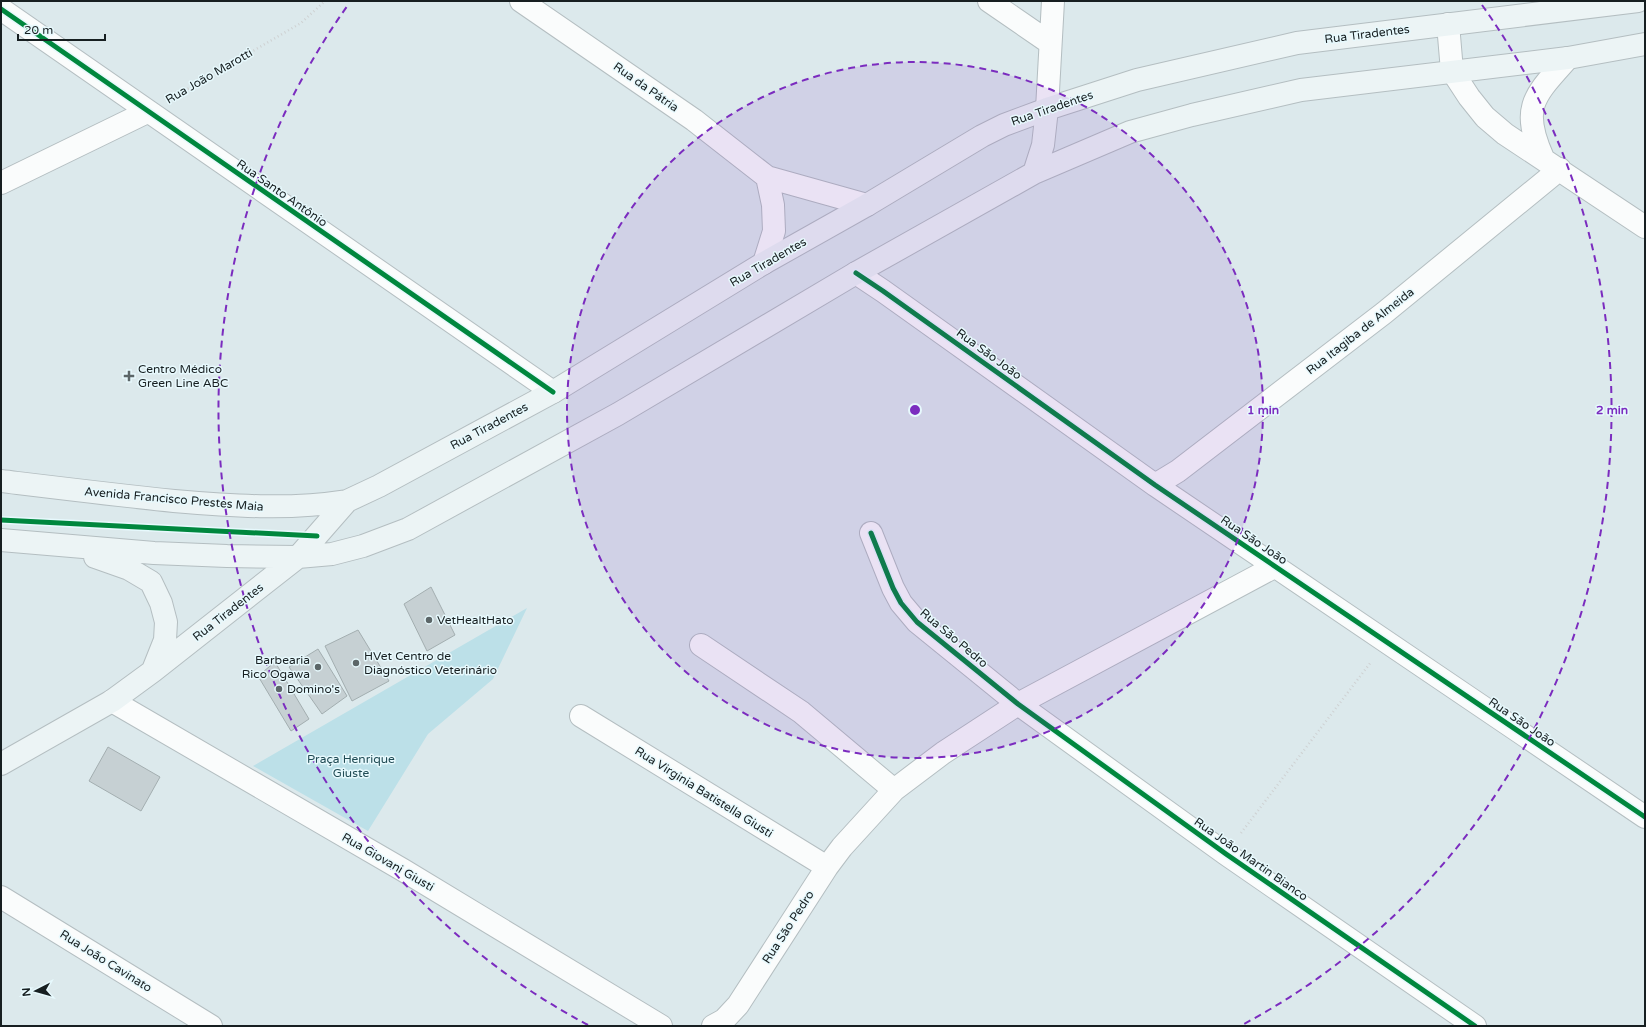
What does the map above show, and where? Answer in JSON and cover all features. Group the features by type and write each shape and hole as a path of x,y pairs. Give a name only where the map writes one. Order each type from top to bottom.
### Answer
{"main road":[{"name":"Rua Tiradentes","path":"1,764 112,701 153,671 298,557 347,502 552,392 764,263 866,205 982,136 1004,125 1047,109 1137,80 1297,43 1638,1"},
{"path":"1,540 154,553 298,557 332,554 363,546 408,529 618,414 856,273 1034,173 1130,132 1192,115 1301,90 1568,58 1645,44"},
{"path":"1034,173 1043,145 1047,109"},
{"name":"Avenida Francisco Prestes Maia","path":"1,481 126,496 248,507 302,506 347,502"},
{"path":"63,546 129,569 151,582 162,603 166,622 165,640 153,671"}],"street":[{"name":"Rua da Pátria","path":"521,1 694,120 767,177 866,205"},
{"path":"989,1 1050,43"},
{"path":"1047,109 1053,1"},
{"name":"Rua Santo Antônio","path":"1,10 552,392"},
{"path":"1448,24 1452,71 1469,97 1485,117 1505,134 1645,227"},
{"path":"1552,164 1537,144 1531,121 1534,102 1542,87 1568,58"},
{"path":"1,183 147,112"},
{"name":"Rua Itagiba de Almeida","path":"1155,485 1178,471 1384,313 1552,164"},
{"path":"764,263 774,231 773,205 767,177"},
{"name":"Rua São João","path":"856,273 1155,485 1645,817"},
{"name":"Rua São Pedro","path":"871,533 893,588 901,603 917,622 1018,704"},
{"name":"Rua São Pedro","path":"713,1026 724,1020 738,1005 826,867 842,847 894,790 943,753 1018,704 1276,566"},
{"path":"701,645 801,712 894,790"},
{"name":"Rua Giovani Giusti","path":"112,701 402,870 661,1026"},
{"name":"Rua João Martin Bianco","path":"1018,704 1226,854 1476,1026"},
{"name":"Rua Virginia Batistella Giusti","path":"581,716 826,867"},
{"name":"Rua João Cavinato","path":"1,897 211,1026"}],"path":[{"path":"1226,854 1386,642"}],"green space":[{"name":"Praça Henrique Giuste","path":"527,608 493,679 428,734 368,831 253,766"}],"building":[{"name":"VetHealtHato","path":"431,587 455,635 427,651 404,604"},
{"name":"HVet Centro de Diagnóstico Veterinário","path":"358,630 389,681 352,701 325,646"},
{"path":"318,649 347,696 322,714 289,667"},
{"name":"Domino's","path":"275,662 309,719 291,731 258,676"},
{"path":"108,747 160,777 141,811 89,781"}],"cycle path":[{"path":"1,9 553,392"},
{"path":"856,273 1155,485 1645,817"},
{"path":"1,520 317,536"},
{"path":"871,533 893,588 901,603 917,622 1018,704 1226,854 1475,1026"}],"place":[{"name":"Centro Médico Green Line ABC","path":"129,376"},
{"name":"VetHealtHato","path":"429,620"},
{"name":"HVet Centro de Diagnóstico Veterinário","path":"356,663"},
{"name":"Barbearia Rico Ogawa","path":"318,667"},
{"name":"Domino's","path":"279,689"}]}
